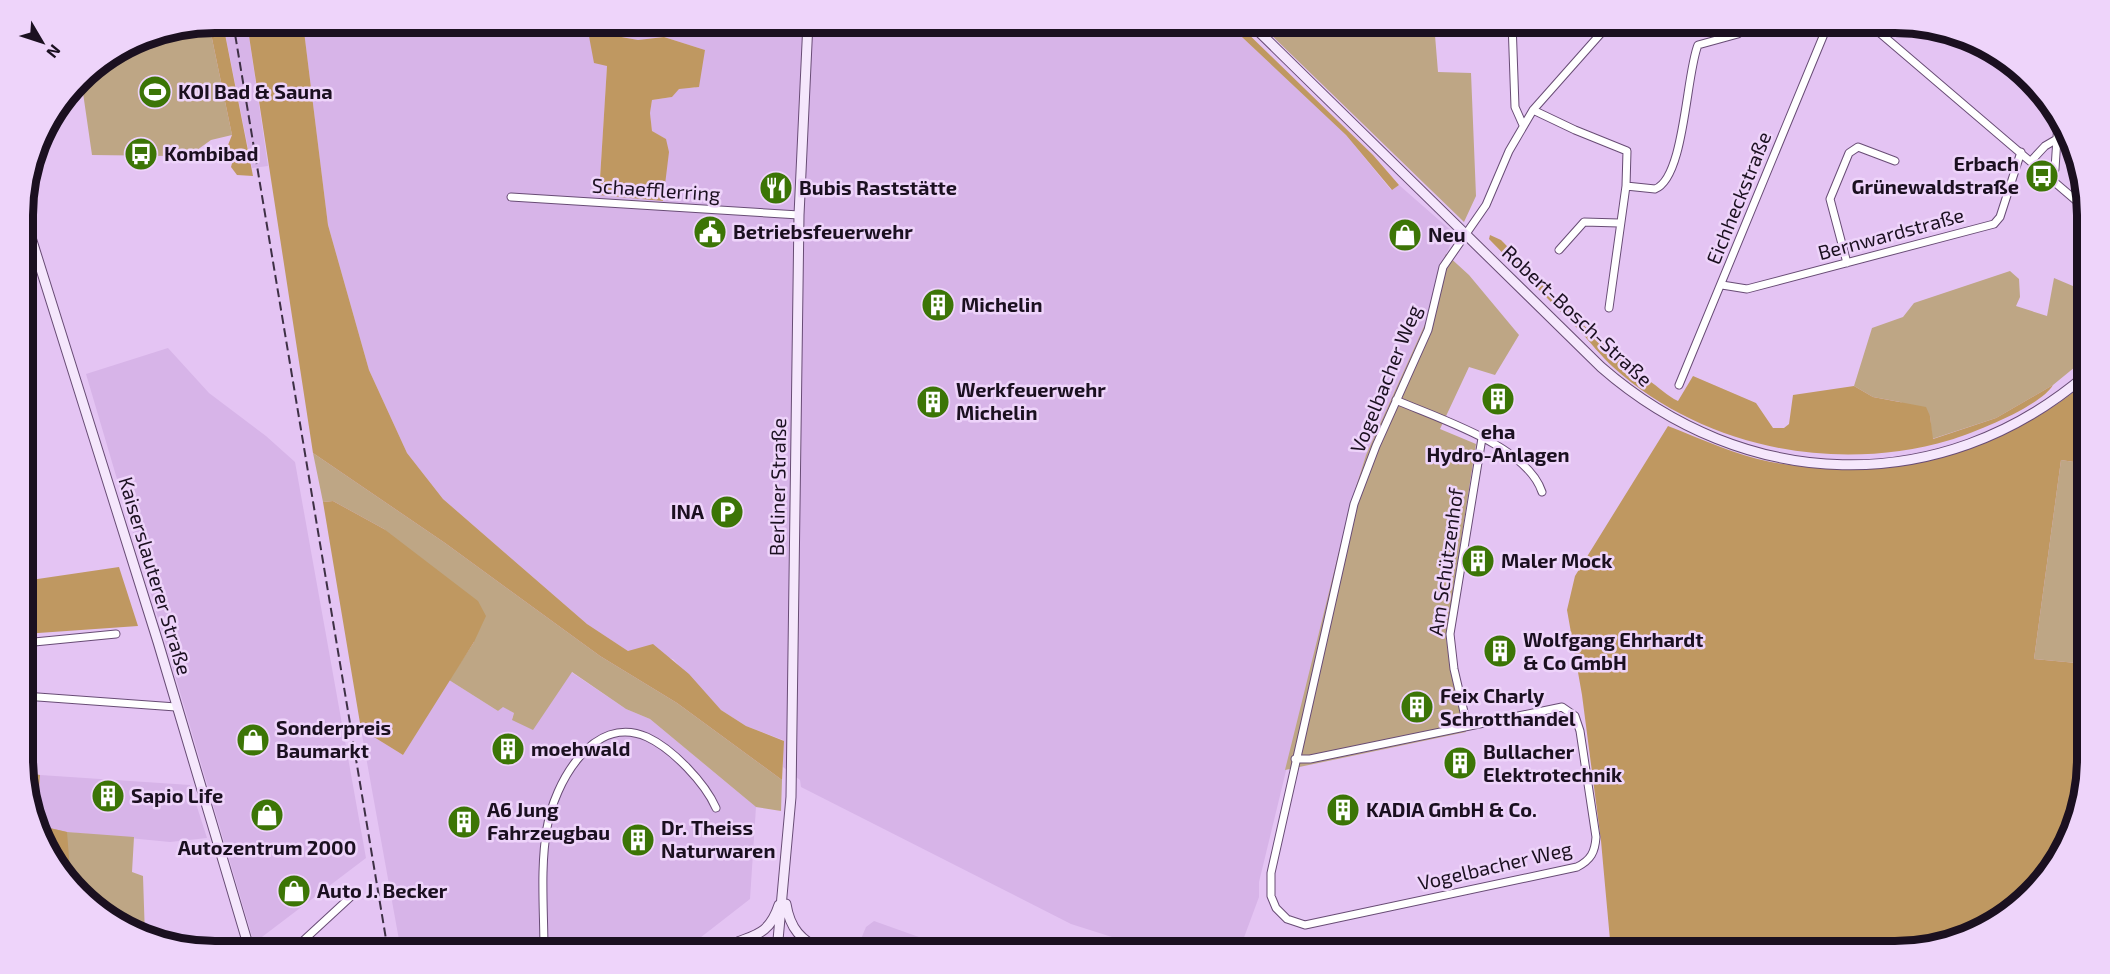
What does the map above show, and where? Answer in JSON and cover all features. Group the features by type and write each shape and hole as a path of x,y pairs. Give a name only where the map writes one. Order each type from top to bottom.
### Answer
{"main road":[{"name":"Berliner Straße","path":"778,941 785,885 792,774 799,215 807,33"},
{"name":"Robert-Bosch-Straße","path":"1260,33 1600,367 1645,403 1671,419 1717,440 1780,459 1837,465 1867,465 1930,456 1984,439 2017,424 2077,383"},
{"name":"Kaiserslauterer Straße","path":"33,244 247,941"},
{"path":"785,885 787,907 793,928 806,941"},
{"path":"742,941 753,938 769,927 785,885"}],"street":[{"path":"1512,33 1515,107 1523,125"},
{"name":"Vogelbacher Weg","path":"1295,759 1310,759 1563,706 1575,716 1596,837 1595,850 1586,862 1577,867 1305,925 1296,923 1276,908 1270,888 1295,759 1350,519 1376,446 1428,330 1443,267 1486,205 1523,125 1533,110 1601,33"},
{"path":"1626,186 1655,189 1667,180 1682,129 1698,45 1739,33"},
{"name":"Eichheckstraße","path":"1679,385 1825,33"},
{"path":"1880,33 2076,199"},
{"path":"1533,110 1627,151 1629,157 1626,186 1619,223 1609,308"},
{"path":"2052,178 2055,169 2057,133"},
{"path":"2031,161 2057,139"},
{"path":"1846,262 1830,199 1849,153 1858,147 1895,161"},
{"name":"Bernwardstraße","path":"1722,285 1747,290 1997,222 2021,152"},
{"name":"Schaefflerring","path":"511,197 799,215"},
{"path":"1559,250 1584,222 1619,223"},
{"path":"1396,400 1482,438 1525,465 1534,474 1542,492"},
{"name":"Am Schützenhof","path":"1467,725 1454,669 1450,634 1482,438"},
{"path":"33,642 116,634"},
{"path":"33,697 176,707"},
{"path":"544,941 545,842 549,818 569,772 590,747 603,738 620,732 628,732 650,739 703,783 716,808"},
{"path":"303,941 357,891"}],"shaded area":[{"path":"211,33 232,135 211,140 197,150 172,156 92,155 83,90 86,86 114,64 145,47 179,36"},
{"path":"211,33 225,33 253,176 237,175 231,167 234,156 228,145 232,135"},
{"path":"225,33 248,33 268,166 252,168"},
{"path":"249,33 304,33 328,225 369,370 407,453 443,499 587,624 628,651 653,644 689,674 721,710 746,726 784,741 782,780 677,703 600,656 445,543 313,453"},
{"path":"304,33 589,33 607,66 599,195 666,139 652,132 650,113 652,100 672,97 679,88 695,88 705,50 664,37 638,40 599,33 1238,33 1346,135 1391,190 1399,185 1455,234 1441,266 1430,313 1366,455 1351,503 1259,882 1259,897 1243,941 1125,941 1071,924 801,787 800,780 783,767 783,740 746,726 721,710 673,659 628,651 587,624 443,499 407,453 369,370 328,225"},
{"path":"588,33 638,40 664,37 705,50 699,87 679,89 672,97 652,100 650,113 652,131 666,139 669,152 663,201 599,195 607,66 594,63"},
{"path":"1238,33 1247,33 1373,155 1399,185 1392,190 1346,135"},
{"path":"1269,33 1435,33 1438,72 1471,73 1476,196 1464,222"},
{"path":"1490,235 1501,240 1609,349 1670,397 1678,401 1693,376 1756,403 1773,428 1784,428 1789,424 1793,395 1854,386 1873,397 1926,407 1930,416 1933,439 1996,418 2053,385 2046,393 2021,410 1990,425 1950,440 1906,450 1861,454 1817,453 1772,447 1729,435 1687,417 1649,395 1609,363 1489,239"},
{"path":"1446,254 1469,275 1519,335 1495,375 1469,367 1440,429 1476,444 1446,637 1451,674 1466,732 1285,770 1351,503 1366,455 1430,313"},
{"path":"2010,271 2019,279 2020,297 2016,306 2047,316 2054,278 2077,288 2077,365 2053,385 1996,418 1932,439 1930,416 1900,402 1873,397 1854,386 1872,328 1903,317 1914,303"},
{"path":"168,348 209,393 266,436 295,462 366,858 257,941 253,941 86,374"},
{"path":"2077,389 2077,462 2061,460 2034,659 2077,663 2077,771 2074,795 2063,829 2053,850 2039,870 2024,888 1986,917 1965,927 1931,938 1907,941 1610,941 1601,841 1582,695 1567,610 1575,576 1668,426 1732,451 1771,462 1813,467 1855,468 1897,465 1938,457 1978,445 2016,428 2052,407"},
{"path":"313,453 445,543 600,656 677,703 782,780 781,811 756,807 650,719 626,709 572,672 533,730 512,720 514,713 503,707 498,711 449,680 474,642 384,529 333,501 323,502"},
{"path":"2061,460 2077,462 2077,663 2034,659"},
{"path":"333,501 384,529 478,601 486,616 474,642 403,755 361,729 323,502"},
{"path":"119,567 138,626 33,633 33,580"},
{"path":"571,672 626,709 650,719 756,807 750,899 696,941 399,941 361,729 403,755 449,680 498,711 503,706 514,713 512,719"},
{"path":"34,774 40,775 38,801"},
{"path":"40,775 190,785 207,838 170,842 67,832 46,827 38,801"},
{"path":"46,827 67,832 134,837 132,872 143,876 145,927 124,917 86,888 57,850"},
{"path":"46,827 67,832 70,868 57,850"},
{"path":"874,921 930,941 860,941 866,927"}],"railway":[{"path":"235,33 386,941"}],"place":[{"name":"KOI Bad & Sauna","path":"155,92"},
{"name":"Kombibad","path":"141,154"},
{"name":"Erbach Grünewaldstraße","path":"2042,176"},
{"name":"Bubis Raststätte","path":"776,188"},
{"name":"Betriebsfeuerwehr","path":"710,232"},
{"name":"Neu","path":"1405,235"},
{"name":"Michelin","path":"938,305"},
{"name":"eha Hydro-Anlagen","path":"1498,399"},
{"name":"Werkfeuerwehr Michelin","path":"933,402"},
{"name":"INA","path":"727,512"},
{"name":"Maler Mock","path":"1478,561"},
{"name":"Wolfgang Ehrhardt & Co GmbH","path":"1500,651"},
{"name":"Feix Charly Schrotthandel","path":"1417,707"},
{"name":"Sonderpreis Baumarkt","path":"253,740"},
{"name":"moehwald","path":"508,749"},
{"name":"Bullacher Elektrotechnik","path":"1460,763"},
{"name":"Sapio Life","path":"108,796"},
{"name":"KADIA GmbH & Co.","path":"1343,810"},
{"name":"Autozentrum 2000","path":"267,815"},
{"name":"A6 Jung Fahrzeugbau","path":"464,822"},
{"name":"Dr. Theiss Naturwaren","path":"638,840"},
{"name":"Auto J. Becker","path":"294,891"}]}
